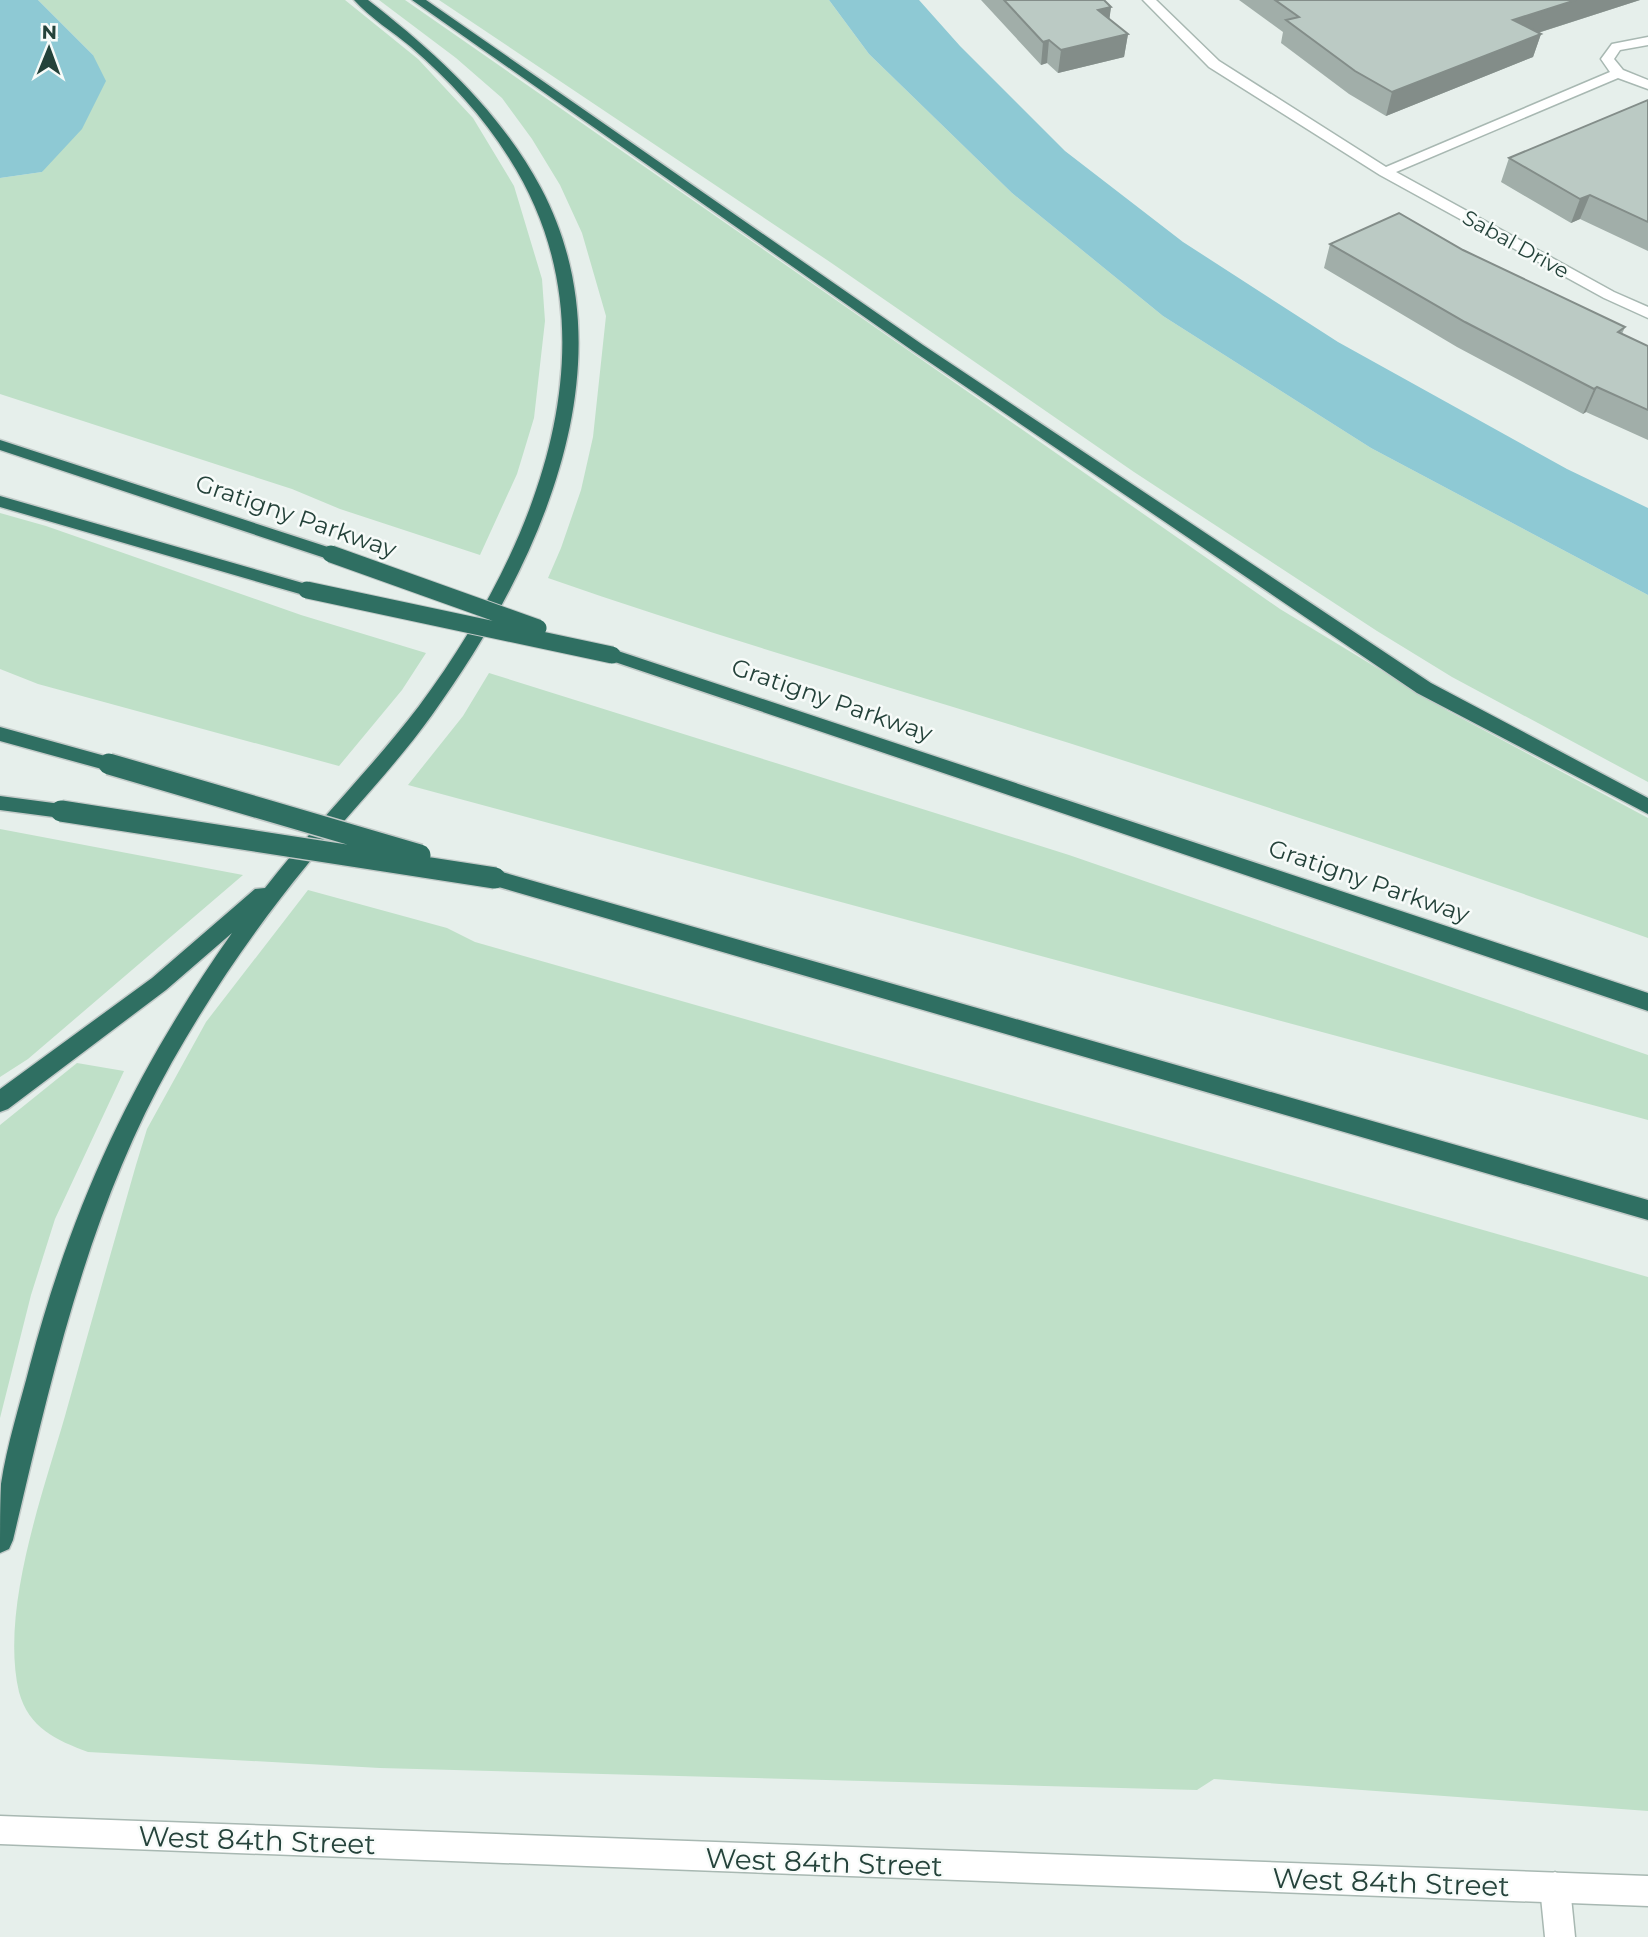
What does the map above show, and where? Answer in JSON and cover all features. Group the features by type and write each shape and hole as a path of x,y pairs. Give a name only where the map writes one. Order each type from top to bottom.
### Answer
{"highway":[{"path":"0,1540 71,1261 108,1163 140,1099 191,1014 295,865 410,730 483,623 533,521 566,409 573,361 573,326 559,250 547,216 511,153 464,92 418,47 360,0"},
{"path":"418,0 918,348 1424,688 1648,807"},
{"name":"Gratigny Parkway","path":"0,445 331,554 612,654 1648,1002"},
{"path":"0,501 307,590 612,654"},
{"path":"0,734 1648,1210"},
{"path":"0,803 495,878"},
{"path":"0,1102 159,984 295,865"}],"street":[{"name":"Sabal Drive","path":"1149,0 1214,64 1385,172 1609,295 1648,313"},
{"path":"1648,41 1626,43 1609,52 1607,59 1618,73 1648,85"},
{"path":"1385,172 1618,73"},
{"name":"West 84th Street","path":"0,1830 1648,1891"},
{"path":"1555,1887 1560,1937"}],"green space":[{"path":"38,0 345,0 418,59 473,118 514,186 542,279 545,321 534,418 517,474 480,555 340,509 292,489 0,394 0,178 42,172 93,55"},
{"path":"379,0 405,0 1280,609 1448,711 1648,818 1648,938 1432,862 1214,790 548,578 581,490 593,437 606,316 582,233 560,185 532,139 502,98 456,58"},
{"path":"439,0 829,0 869,54 1012,193 1163,316 1371,448 1648,595 1648,782 1452,677 1377,631 1134,472 830,262"},
{"path":"0,513 46,526 301,615 426,653 402,690 339,766 38,684 0,669"},
{"path":"489,673 1069,855 1648,1055 1648,1120 408,785 463,716"},
{"path":"0,829 243,875 28,1059 0,1077"},
{"path":"308,890 447,928 475,942 1648,1277 1648,1811 1214,1779 1197,1790 380,1768 88,1752 45,1731 30,1715 19,1692 15,1626 19,1590 35,1517 147,1129 206,1022"},
{"path":"77,1063 124,1071 55,1219 31,1295 0,1418 0,1125"}],"water":[{"path":"0,0 38,0 93,55 106,81 82,129 42,172 0,178"},
{"path":"829,0 919,0 960,46 1065,151 1183,242 1338,342 1567,469 1648,508 1648,595 1371,448 1163,316 1012,193 869,54"}],"building":[{"path":"1004,0 1104,0 1111,7 1098,10 1128,34 1061,50 1049,40 1043,42"},
{"path":"1275,0 1576,0 1513,20 1541,34 1392,92 1355,71 1286,20 1299,17"},
{"path":"1648,100 1648,222 1590,195 1580,199 1509,158"},
{"path":"1399,213 1463,250 1625,327 1618,332 1648,346 1648,410 1597,387 1594,389 1465,322 1330,244"}]}
